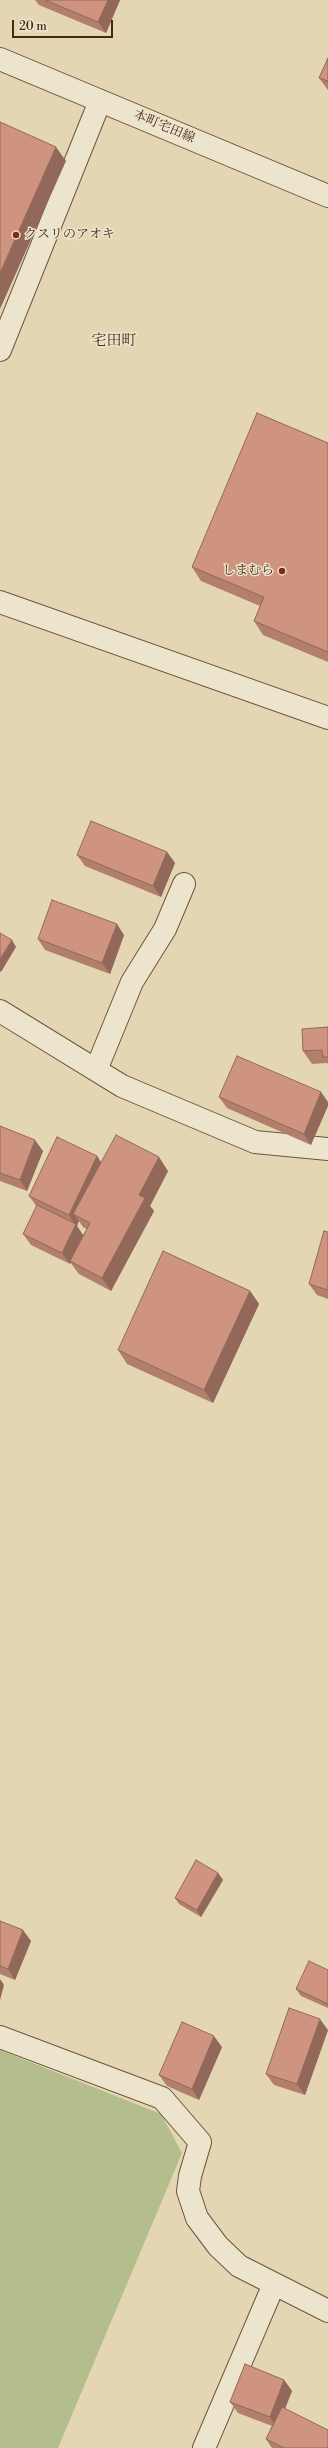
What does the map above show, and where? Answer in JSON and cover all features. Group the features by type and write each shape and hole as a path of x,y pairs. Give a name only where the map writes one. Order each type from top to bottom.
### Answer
{"street":[{"name":"本町宅田線","path":"0,59 328,196"},
{"path":"0,350 100,101"},
{"path":"0,602 328,718"},
{"path":"96,1070 132,982 165,930 184,884"},
{"path":"0,1011 122,1086 255,1142 328,1149"},
{"path":"0,2038 162,2098 200,2142 190,2176 188,2191 197,2218 218,2246 239,2266 328,2311"},
{"path":"204,2448 274,2284"}],"green space":[{"path":"0,2050 161,2114 182,2153 58,2448 0,2448"}],"building":[{"path":"45,0 108,0 98,22"},
{"path":"328,58 328,81 319,78"},
{"name":"クスリのアオキ","path":"0,122 56,147 0,273"},
{"path":"257,413 328,443 328,652 254,621 264,597 192,567"},
{"path":"91,821 167,852 153,886 77,855"},
{"path":"52,900 117,924 102,963 38,939"},
{"path":"0,933 12,940 0,959"},
{"path":"328,1027 328,1057 323,1057 322,1050 303,1051 302,1029"},
{"path":"237,1056 321,1092 304,1134 219,1097"},
{"path":"0,1126 35,1140 20,1180 0,1173"},
{"path":"116,1135 159,1157 139,1195 145,1198 102,1278 70,1261 90,1223 73,1214"},
{"path":"57,1137 97,1156 69,1215 29,1196"},
{"path":"37,1205 76,1224 62,1253 23,1234"},
{"path":"324,1231 328,1232 328,1290 309,1284"},
{"path":"163,1251 250,1291 204,1390 118,1350"},
{"path":"196,1860 218,1873 197,1910 175,1898"},
{"path":"0,1921 23,1930 8,1969 0,1966"},
{"path":"309,1961 328,1970 328,2004 296,1989"},
{"path":"289,2008 320,2019 297,2084 266,2074"},
{"path":"182,2022 214,2036 192,2089 159,2075"},
{"path":"245,2364 284,2380 270,2417 230,2402"},
{"path":"282,2407 328,2430 328,2448 284,2448 266,2439"}],"place":[{"name":"クスリのアオキ","path":"16,235"},
{"name":"しまむら","path":"282,571"}],"district":[{"name":"宅田町","path":"114,341"}]}
